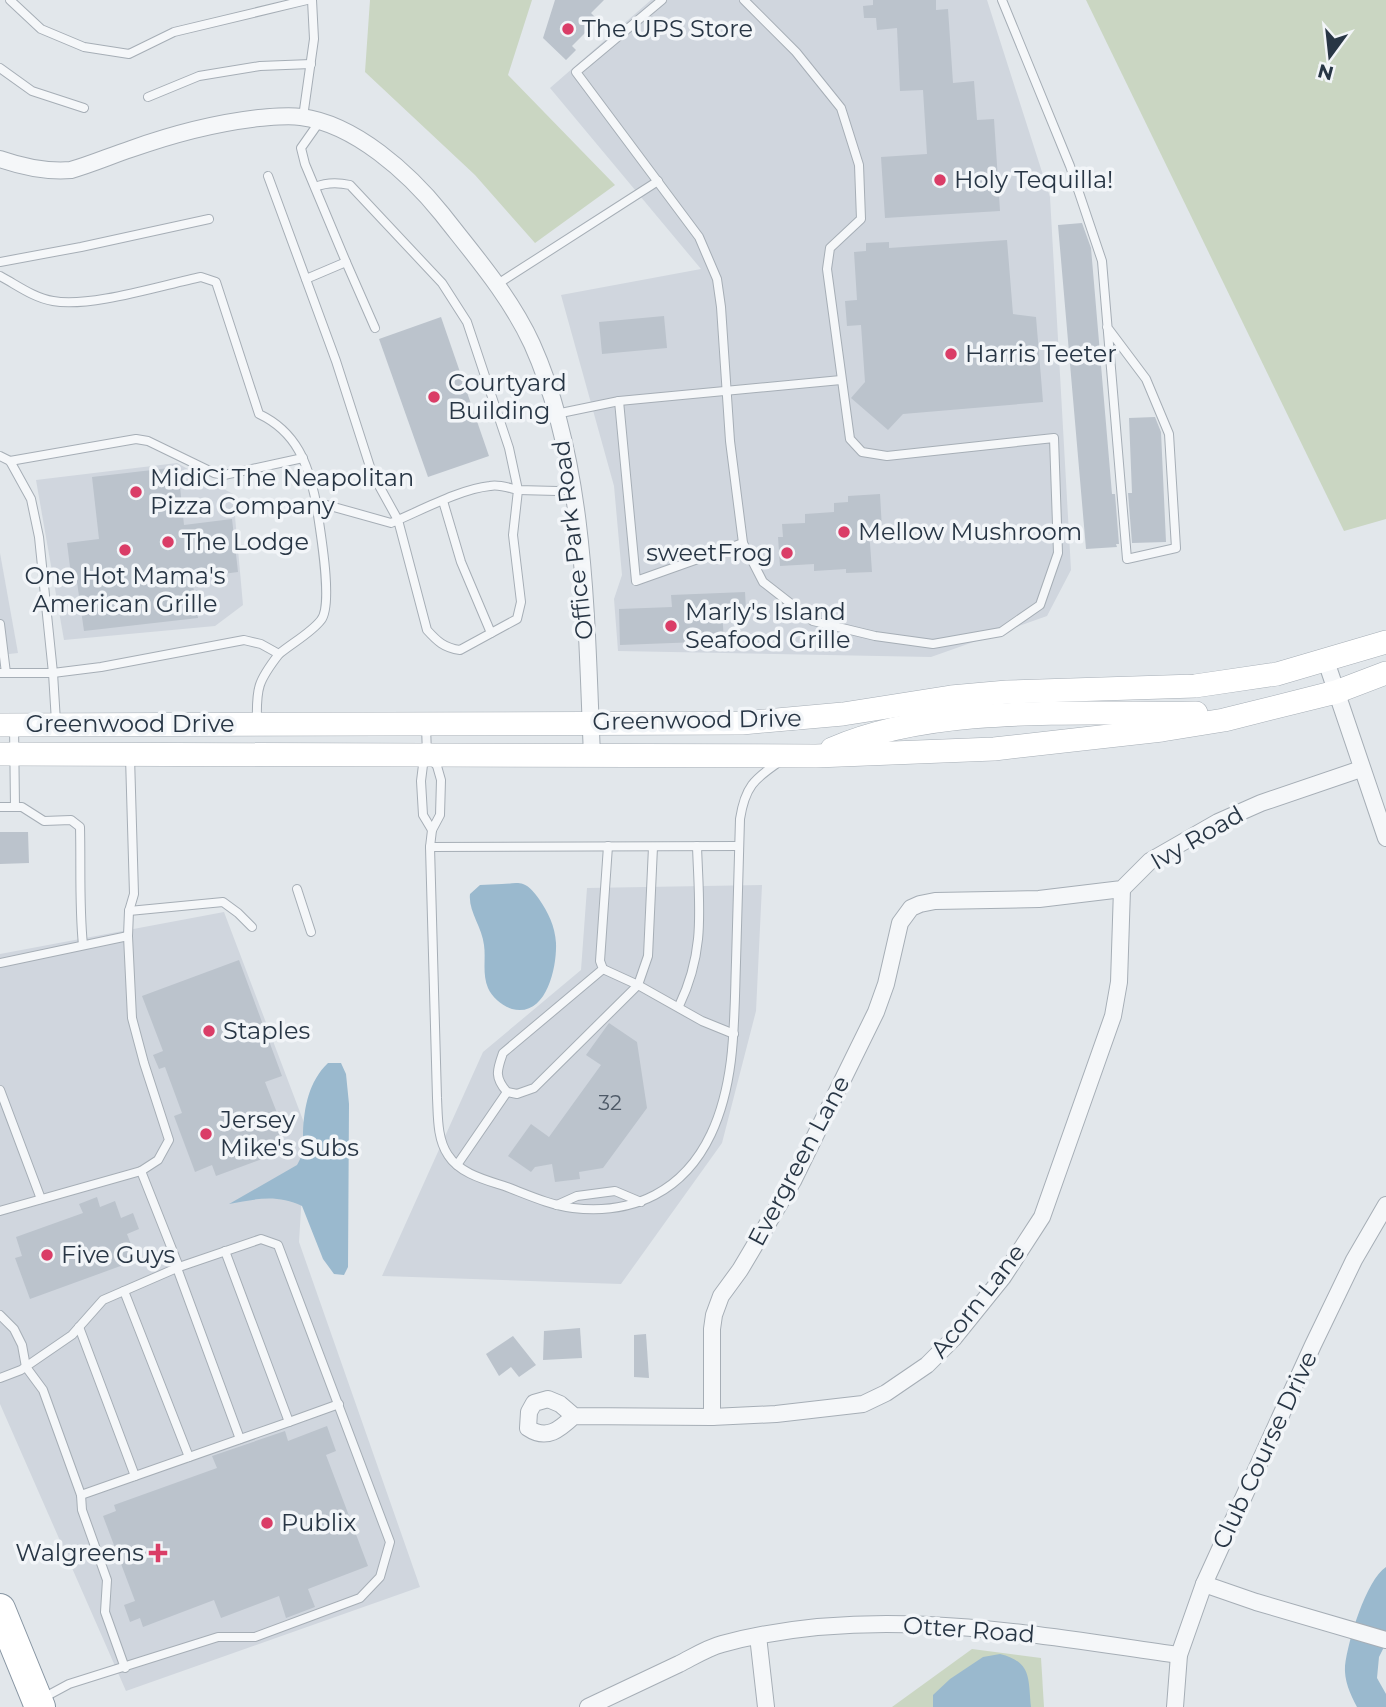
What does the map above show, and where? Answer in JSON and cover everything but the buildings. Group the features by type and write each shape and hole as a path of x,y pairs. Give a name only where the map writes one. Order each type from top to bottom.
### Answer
{"highway":[{"path":"0,1609 35,1705"}],"street":[{"name":"Office Park Road","path":"0,159 38,169 71,170 194,128 286,116 320,121 349,134 405,173 433,203 496,285 531,342 549,387 572,489 584,588 592,755"},
{"name":"Greenwood Drive","path":"7,725 742,723 843,714 985,694 1195,686 1277,674 1386,642"},
{"path":"1326,661 1386,838"},
{"name":"Greenwood Drive","path":"7,754 816,756 1020,747 1224,720 1336,692 1386,673"},
{"name":"Greenwood Drive","path":"816,756 885,731 914,724 957,719 1202,713 1273,706"},
{"name":"Ivy Road","path":"1122,889 1150,861 1217,822 1261,803 1361,769"},
{"name":"Evergreen Lane","path":"712,1417 712,1329 721,1296 740,1270 793,1181 876,1013 886,984 900,923 911,908 935,901 1039,900 1122,889"},
{"name":"Acorn Lane","path":"574,1416 712,1417 776,1414 863,1404 927,1365 953,1339 1003,1277 1042,1217 1113,1016 1119,982 1122,889"},
{"name":"Club Course Drive","path":"1175,1707 1179,1655 1204,1584 1319,1332 1354,1260 1386,1205"},
{"path":"1204,1584 1386,1640"},
{"name":"Otter Road","path":"588,1707 719,1644 802,1628 842,1625 941,1625 1051,1636 1179,1655"},
{"path":"758,1636 766,1707"}],"lane":[{"path":"10,0 41,29 83,47 129,54 174,32 309,0 314,39 303,117"},
{"path":"662,0 576,72 699,237 717,279 730,441 743,543 764,582 813,621 875,636 933,644 1001,632 1040,605 1058,553 1054,438 887,456 862,452 850,439 827,269 831,248 861,219 859,165 841,108 833,95 796,52 744,0"},
{"path":"1002,0 1070,166 1102,261 1107,327 1127,559 1175,548 1170,434 1146,379 1107,327"},
{"path":"148,97 200,76 260,66 311,64"},
{"path":"0,68 32,91 84,107"},
{"path":"320,121 317,129 306,138 301,148 305,164 375,328"},
{"path":"268,176 372,472 398,520 427,630 449,649 460,650 517,619 521,602 513,535 518,490 509,448 467,322 442,283 350,185 339,182 315,187"},
{"path":"496,285 658,181"},
{"path":"0,261 81,247 209,219"},
{"path":"306,279 346,262"},
{"path":"0,276 51,301 76,304 201,277 216,282 259,414 272,420 293,442 308,466 322,545 327,608 321,620 279,654 259,683 258,724"},
{"path":"556,414 619,401 841,380"},
{"path":"619,401 636,581 743,543"},
{"path":"10,461 136,439 148,441 214,473 224,475 303,458"},
{"path":"0,456 10,461 30,499 39,537 57,725"},
{"path":"316,502 391,523 443,501 494,485 518,490 572,489"},
{"path":"443,501 461,562 491,633"},
{"path":"0,624 3,673 53,673 102,667 244,640 261,644 279,654"},
{"path":"426,723 427,755 423,765 422,804 423,815 432,830"},
{"path":"7,725 7,754 15,807"},
{"path":"0,1211 141,1171 158,1160 169,1140 132,1018 128,936 128,911 134,894 130,754"},
{"path":"427,755 437,766 441,780 440,816 432,830 430,846 440,1136 447,1154 472,1175 557,1205 603,1209 641,1202 664,1192 692,1166 712,1134 726,1094 734,1034 739,846 743,800 750,785 760,775 788,756"},
{"path":"0,807 22,807 44,821 71,820 80,827 80,914 83,945"},
{"path":"430,846 739,846"},
{"path":"608,846 600,961 603,970 638,985 702,1021 734,1034"},
{"path":"603,970 503,1052 497,1068 499,1083 507,1092 517,1094 534,1088 638,985 649,956 653,846"},
{"path":"678,1006 691,981 698,948 697,846"},
{"path":"296,889 311,932"},
{"path":"128,911 223,902 251,927"},
{"path":"0,963 128,936"},
{"path":"0,1090 41,1199"},
{"path":"457,1165 507,1092"},
{"path":"141,1171 240,1439"},
{"path":"557,1205 577,1196 615,1191 641,1202"},
{"path":"0,1378 26,1367 72,1335 103,1300 178,1267 261,1239 278,1245 390,1542 380,1577 360,1598 255,1637 218,1637 69,1684 35,1705"},
{"path":"225,1251 289,1422"},
{"path":"124,1291 189,1457"},
{"path":"0,1315 14,1329 26,1367 43,1390 81,1495 82,1510 107,1580 105,1612 125,1668"},
{"path":"79,1327 135,1476"},
{"path":"81,1495 340,1404"}],"shaded area":[{"path":"651,0 987,0 1050,197 1071,570 1047,616 931,657 618,651 614,599 622,575 614,486 561,295 701,269 550,88"},
{"path":"177,463 233,494 243,605 215,626 64,640 36,480"},
{"path":"0,553 18,653 0,655"},
{"path":"762,885 756,1011 722,1143 621,1284 382,1276 483,1052 581,970 587,888"},
{"path":"224,912 306,1128 299,1242 420,1587 126,1691 0,1404 0,954"}],"green space":[{"path":"370,0 532,0 508,75 615,185 535,243 475,175 365,72"},
{"path":"1086,0 1386,0 1386,519 1344,531"},
{"path":"972,1649 1041,1658 1044,1707 892,1707"}],"water":[{"path":"521,883 532,890 548,914 553,925 556,953 547,989 541,999 524,1010 505,1006 488,988 483,938 470,900 470,894 480,885"},
{"path":"328,1063 341,1063 346,1074 349,1104 348,1267 344,1275 334,1274 323,1259 302,1206 275,1199 229,1204 297,1165 303,1150 309,1095 316,1078"},
{"path":"1386,1567 1386,1643 1379,1657 1377,1678 1386,1694 1386,1707 1357,1707 1345,1676 1347,1655 1365,1597"},
{"path":"1000,1654 1010,1657 1023,1667 1028,1680 1031,1707 933,1707 933,1695 950,1679 983,1657"}],"place":[{"name":"The UPS Store","path":"568,29"},
{"name":"Holy Tequilla!","path":"940,180"},
{"name":"Harris Teeter","path":"951,354"},
{"name":"Courtyard Building","path":"434,397"},
{"name":"MidiCi The Neapolitan Pizza Company","path":"136,492"},
{"name":"Mellow Mushroom","path":"844,532"},
{"name":"The Lodge","path":"168,542"},
{"name":"One Hot Mama's American Grille","path":"125,550"},
{"name":"sweetFrog","path":"787,553"},
{"name":"Marly's Island Seafood Grille","path":"671,626"},
{"name":"Staples","path":"209,1031"},
{"name":"Jersey Mike's Subs","path":"206,1134"},
{"name":"Five Guys","path":"47,1255"},
{"name":"Publix","path":"267,1523"},
{"name":"Walgreens","path":"158,1553"}]}
